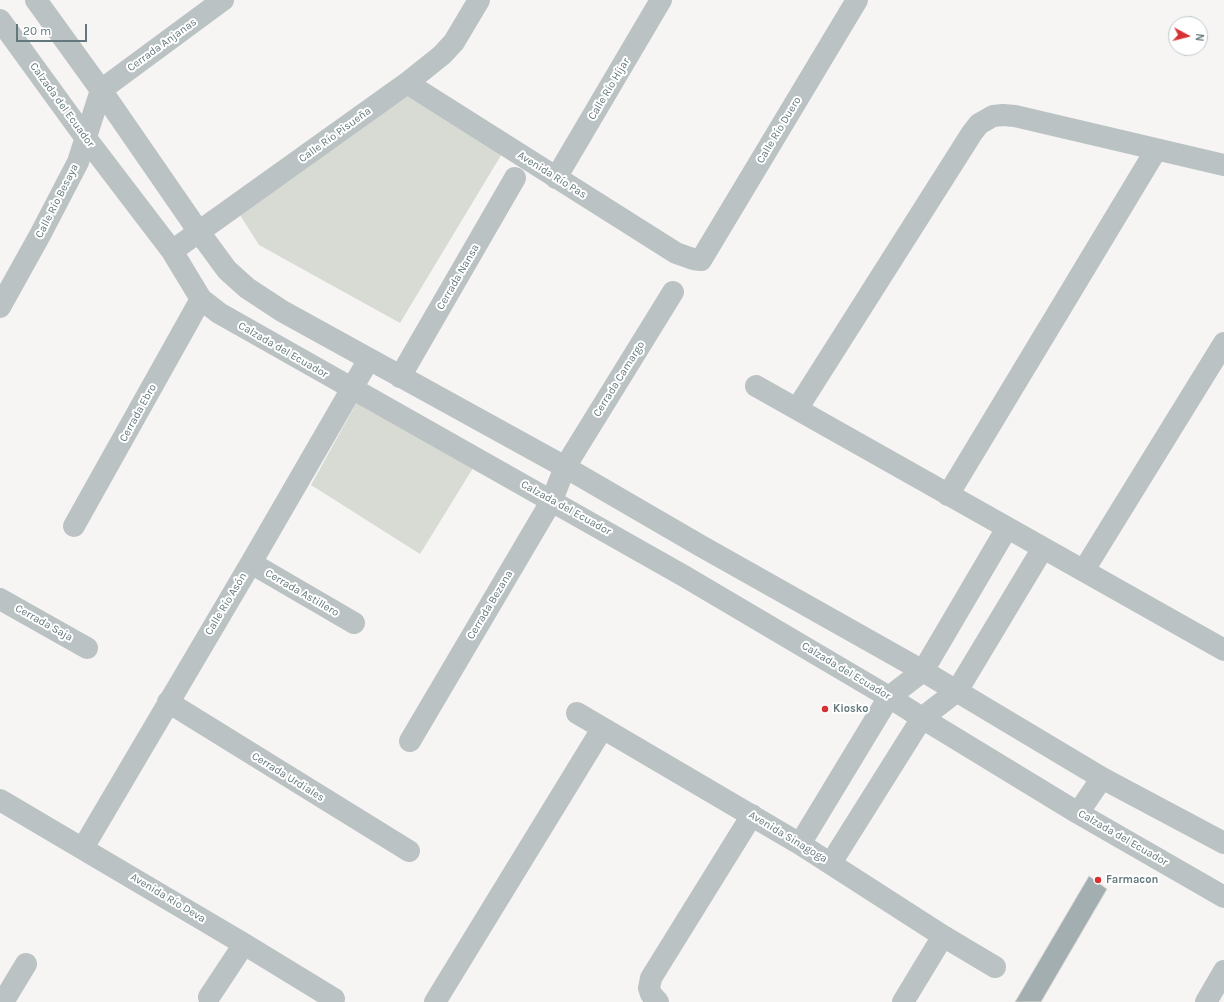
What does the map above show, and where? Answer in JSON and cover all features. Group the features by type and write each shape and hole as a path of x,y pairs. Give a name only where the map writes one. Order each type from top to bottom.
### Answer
{"street":[{"path":"36,0 101,90 199,232 227,270 247,288 282,311 565,467 701,546 923,671 1102,778 1224,843"},
{"name":"Cerrada Anjanas","path":"101,90 223,0"},
{"name":"Calle Río Pisueña","path":"172,251 407,83 442,55 454,42 479,0"},
{"name":"Calle Río Híjar","path":"556,178 661,0"},
{"name":"Calle Río Duero","path":"701,260 857,0"},
{"name":"Calzada del Ecuador","path":"0,20 85,137 172,251 201,299 225,317 352,390 552,500 684,576 889,697 1078,813 1224,897"},
{"name":"Avenida Río Pas","path":"407,83 676,253 701,260"},
{"name":"Calle Río Besaya","path":"0,307 78,162 101,90"},
{"path":"798,409 967,139 979,124 993,116 1015,116 1224,165"},
{"path":"948,495 1156,150"},
{"name":"Cerrada Nansa","path":"400,377 515,178"},
{"name":"Cerrada Camargo","path":"565,467 673,292"},
{"name":"Cerrada Ebro","path":"74,526 201,299"},
{"path":"1084,570 1224,343"},
{"name":"Calle Río Asón","path":"83,848 369,359"},
{"path":"756,386 1224,650"},
{"name":"Cerrada Bezana","path":"410,741 552,500 565,467"},
{"path":"800,844 889,697 923,671 1007,528"},
{"path":"684,576 701,546"},
{"path":"831,863 922,718 957,692 1043,548"},
{"name":"Cerrada Astillero","path":"251,563 354,623"},
{"name":"Cerrada Saja","path":"0,599 87,648"},
{"name":"Cerrada Urdiales","path":"168,702 409,852"},
{"name":"Avenida Sinagoga","path":"577,713 800,844 943,936 995,967"},
{"path":"435,1002 602,729"},
{"path":"1078,813 1102,778"},
{"name":"Avenida Río Deva","path":"0,800 83,848 334,999"},
{"path":"658,1002 651,994 650,988 652,978 752,815"},
{"path":"903,1002 943,936"},
{"path":"209,997 244,944"},
{"path":"3,996 26,964"},
{"path":"1206,1002 1224,971"}],"shaded area":[{"path":"405,93 503,152 400,323 259,245 240,215"},
{"path":"362,393 478,460 420,554 311,485"}],"building":[{"path":"1089,876 1107,889 1041,1002 1015,1002"}],"place":[{"name":"Kiosko","path":"825,709"},
{"name":"Farmacon","path":"1098,880"}]}
